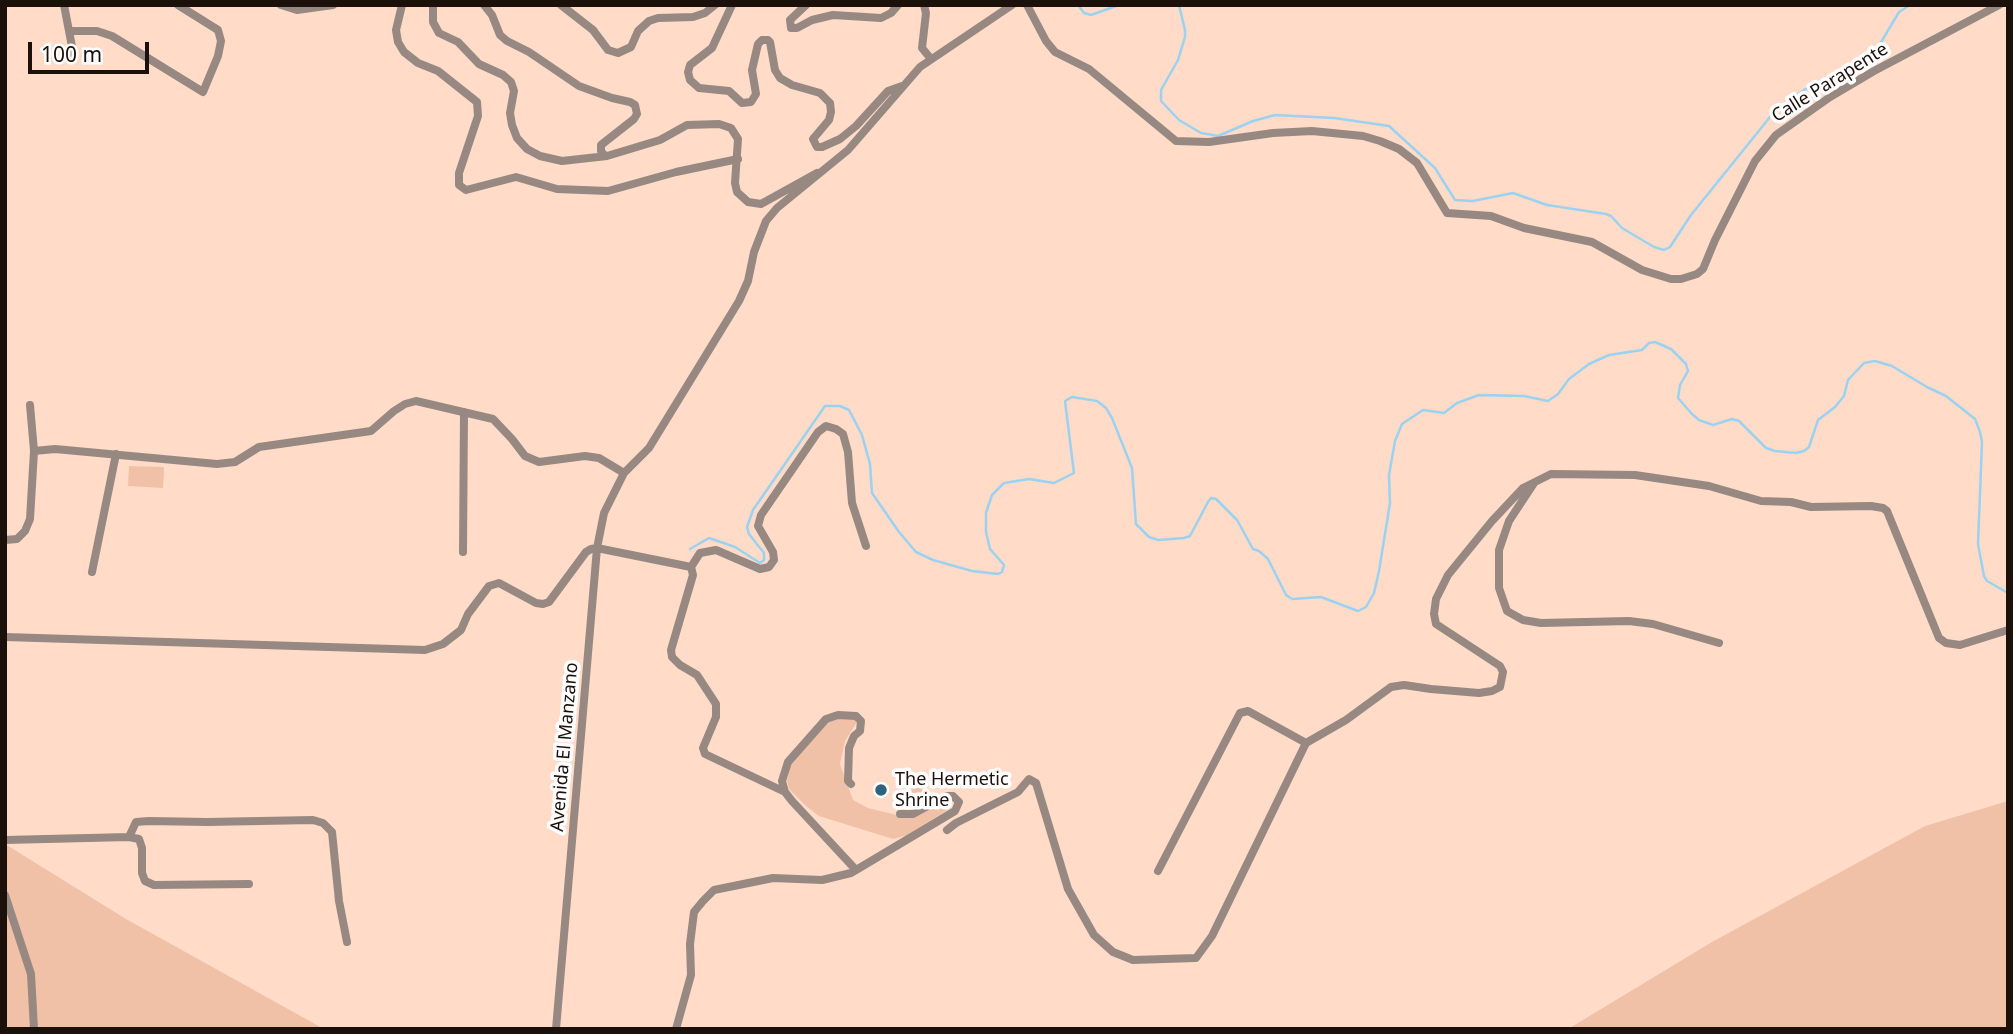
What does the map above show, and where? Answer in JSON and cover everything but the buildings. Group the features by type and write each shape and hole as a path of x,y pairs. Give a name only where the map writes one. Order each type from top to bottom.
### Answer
{"street":[{"path":"64,5 74,57"},
{"path":"69,31 97,31 112,36 203,92 218,56 221,41 218,30 178,5"},
{"path":"281,5 297,10 333,5"},
{"path":"401,5 396,30 404,52 418,63 438,71 477,102 478,116 459,173 460,185 466,190 516,177 557,189 608,191 738,159"},
{"path":"433,5 433,22 439,33 458,42 479,64 503,75 511,82 514,91 510,113 512,125 517,138 527,149 540,156 562,161 607,156 660,140 687,125 723,125 734,131 739,143 735,183 737,192 744,200 757,205 827,169 856,141 902,86 931,59 1012,5"},
{"path":"484,5 492,15 500,35 508,41 579,86 635,105 637,114 634,119 601,145 601,151 607,156"},
{"path":"561,5 593,30 608,50 618,53 631,47 638,31 649,21 658,18 693,17 705,13 715,5"},
{"path":"732,5 712,48 691,65 688,72 690,80 699,88 729,91 742,103 751,102 756,94 752,70 758,44 762,40 768,40 775,70 780,78 792,85 820,93 830,103 829,120 813,139 817,147 840,139 856,126 888,91 902,86"},
{"path":"806,5 790,20 791,28 795,29 812,20 833,15 881,18 891,13 898,5"},
{"path":"924,5 926,13 922,48 931,59"},
{"name":"Calle Parapente","path":"1027,5 1046,41 1055,52 1089,69 1176,141 1209,142 1300,131 1363,136 1390,144 1412,158 1447,213 1491,216 1524,228 1592,242 1642,270 1671,279 1691,277 1703,269 1755,161 1776,135 1830,97 1874,71 1999,5"},
{"name":"Avenida El Manzano","path":"556,1029 597,548 604,513 624,473 649,448 739,301 748,281 754,252 766,221 777,208 827,169"},
{"path":"34,451 55,449 217,464 234,461 259,447 371,431 394,411 416,401 493,419 525,456 539,463 585,456 599,457 624,473"},
{"path":"5,540 17,539 25,531 30,519 34,451 30,405"},
{"path":"463,552 464,412"},
{"path":"856,870 785,792 705,754 703,748 716,717 716,704 697,675 680,665 672,657 671,650 693,575 691,567 699,553 716,550 760,569 769,567 774,559 773,552 758,526 761,515 818,432 826,426 843,434 848,452 852,503 866,546"},
{"path":"92,572 116,454"},
{"path":"947,830 1018,792 1029,779 1036,783 1068,889 1094,935 1113,952 1133,960 1196,958 1212,936 1306,743 1346,720 1391,687 1404,685 1431,690 1479,693 1500,687 1503,672 1500,666 1436,624 1436,599 1448,575 1492,521 1524,488 1551,474 1635,475 1709,486 1761,501 1791,502 1811,507 1883,508 1939,638 1946,643 1960,645 2008,630"},
{"path":"1536,481 1509,521 1499,550 1499,589 1507,611 1523,620 1541,623 1618,621 1653,624 1719,643"},
{"path":"5,637 425,650 443,643 461,630 468,614 489,586 499,583 543,604 549,602 586,552 597,548 691,567"},
{"path":"1157,871 1240,713 1248,711 1306,743"},
{"path":"785,792 782,781 788,762 826,719 838,715 849,714 861,721 860,730 849,748 848,780 851,784"},
{"path":"676,1029 691,975 694,912 714,890 773,878 822,880 856,870 955,811 959,802 953,796 946,796 913,814 900,814"},
{"path":"129,837 136,822 323,822 332,832 347,942"},
{"path":"5,840 129,837 139,839 142,848 142,873 145,881 154,885 249,884"},
{"path":"5,895 31,974 34,1029"}],"shaded area":[{"path":"129,466 164,467 163,488 128,486"},
{"path":"851,716 857,722 845,741 840,764 853,800 868,808 901,816 944,800 951,801 951,808 907,835 893,839 819,816 806,806 789,789 787,781 791,763 829,721"},
{"path":"914,778 924,781 919,805 912,809 907,808"},
{"path":"2008,801 2008,1029 1568,1029 1712,942 1925,826"},
{"path":"5,844 126,919 324,1029 5,1029"}],"waterway":[{"path":"1078,5 1084,13 1091,15 1119,5"},
{"path":"1179,5 1185,37 1178,60 1161,90 1161,101 1179,120 1201,133 1218,136 1275,115 1334,118 1389,126 1435,168 1455,200 1473,201 1513,193 1547,205 1606,214 1622,228 1664,250 1670,247 1691,215 1783,104 1813,84 1874,54 1899,12 1910,5"},
{"path":"690,549 709,538 735,547 760,563 764,560 764,553 749,534 747,527 753,510 825,406 840,406 849,410 862,435 870,464 872,493 916,552 933,560 972,571 998,574 1002,572 1004,565 990,549 986,532 986,513 992,495 1004,483 1029,479 1054,483 1074,473 1065,401 1072,397 1097,401 1106,408 1112,418 1132,468 1136,524 1149,537 1158,540 1190,536 1208,502 1211,498 1216,499 1237,520 1253,549 1268,559 1286,595 1292,599 1321,597 1358,611 1366,607 1374,593 1390,503 1389,475 1395,441 1402,424 1423,410 1444,413 1457,403 1479,395 1524,396 1548,401 1558,394 1569,379 1589,364 1609,355 1642,350 1649,343 1655,342 1671,349 1686,364 1688,371 1680,385 1678,398 1692,414 1713,425 1732,419 1739,421 1766,448 1775,451 1796,453 1809,447 1818,420 1844,396 1848,380 1864,363 1875,361 1892,366 1946,396 1975,419 1980,432 1982,442 1978,544 1987,581 2008,593"}],"place":[{"name":"The Hermetic Shrine","path":"881,790"}]}
